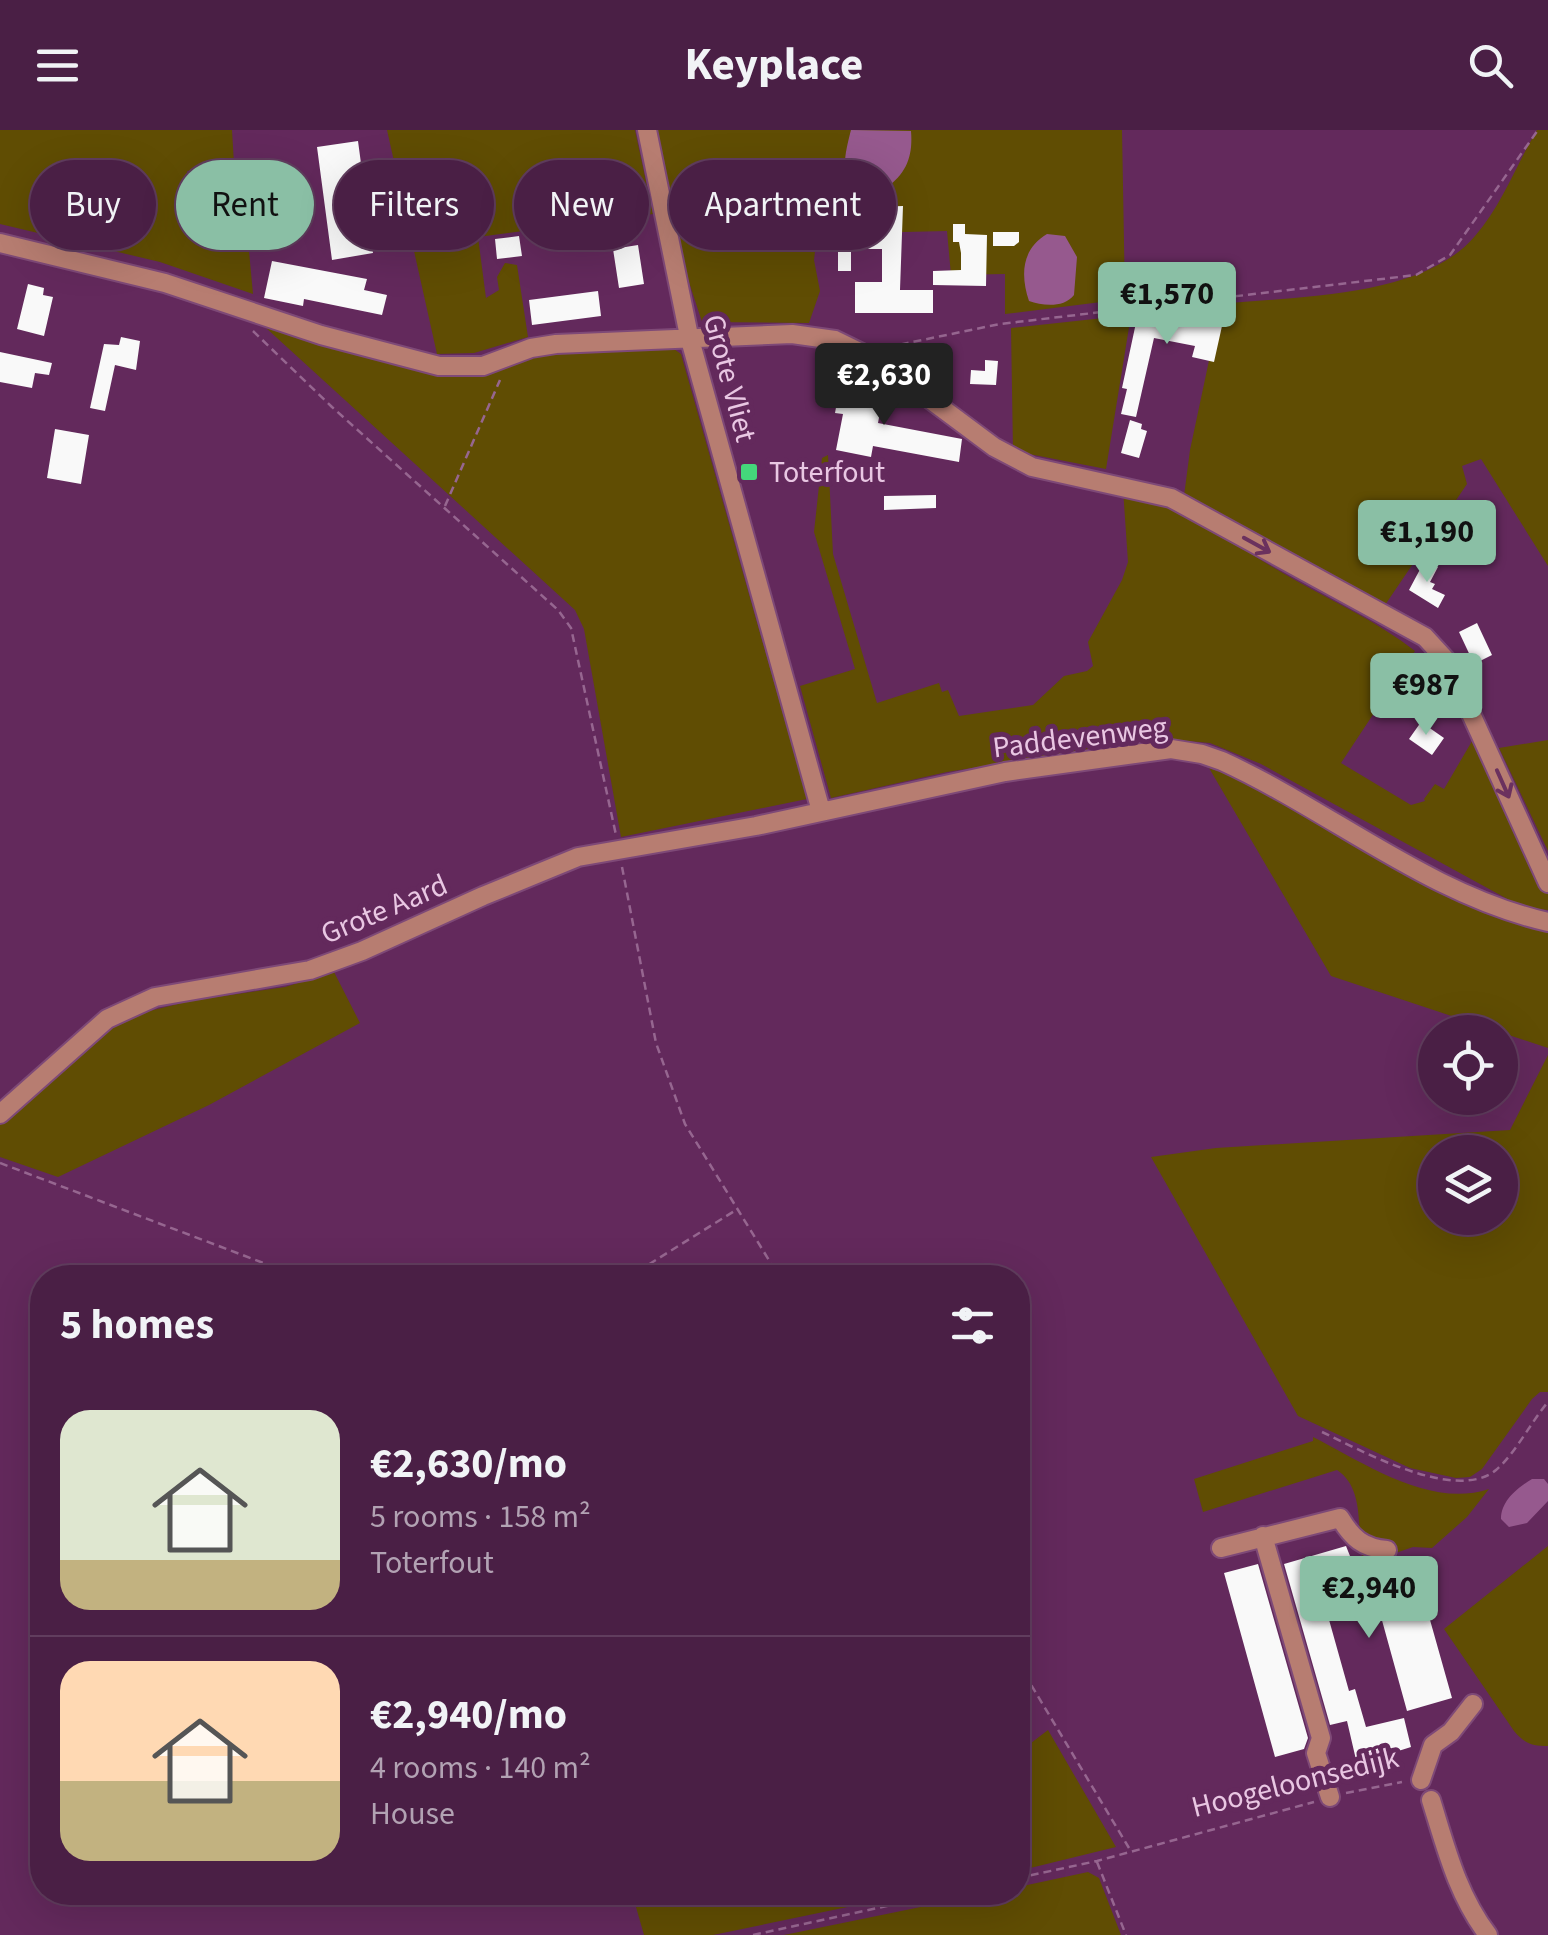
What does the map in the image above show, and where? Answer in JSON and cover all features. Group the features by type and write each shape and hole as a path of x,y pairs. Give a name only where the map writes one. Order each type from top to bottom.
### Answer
{"street":[{"name":"Grote Vliet","path":"647,130 689,336 821,811"},
{"path":"0,242 165,283 405,359 464,368 556,344 792,334 835,340 862,352 994,447 1032,467 1171,498 1425,637 1447,662 1548,883"},
{"name":"Paddevenweg","path":"821,811 1005,772 1171,749 1202,754 1249,773 1446,885 1501,910 1548,922"},
{"name":"Grote Aard","path":"0,1114 106,1019 155,998 310,970 362,952 578,857 821,811"},
{"path":"1221,1548 1340,1518 1350,1535 1368,1549 1388,1550"},
{"path":"1263,1536 1322,1738 1316,1754 1330,1798"},
{"path":"1421,1780 1432,1745 1450,1732 1473,1704"},
{"name":"Hoogeloonsedijk","path":"1431,1800 1454,1876 1469,1910 1488,1935"}],"path":[{"path":"862,352 1000,324 1416,276 1450,255 1538,130"},
{"path":"250,329 558,610 571,628 664,1070 685,1124 772,1265"},
{"path":"444,507 511,356"},
{"path":"0,1164 268,1265"},
{"path":"648,1265 737,1209"},
{"path":"1322,1432 1398,1468 1470,1482 1496,1470 1548,1402"},
{"path":"1030,1683 1130,1849"},
{"name":"Hoogeloonsedijk","path":"1030,1875 1368,1787 1421,1780"},
{"path":"1096,1861 1126,1935"},
{"path":"754,1935 891,1905"}],"shaded area":[{"path":"0,130 232,130 234,160 176,160 176,250 249,250 253,294 160,262 109,250 156,250 156,160 30,160 30,231 0,224"},
{"path":"387,130 635,130 641,160 514,160 514,232 494,235 494,160 394,160"},
{"path":"657,130 1122,130 1125,299 1005,314 1005,274 951,275 947,231 896,232 896,160 669,160 669,188"},
{"path":"851,130 911,131 907,163 896,179 896,160 846,160"},
{"path":"1537,130 1548,130 1548,566 1481,459 1462,466 1467,484 1383,608 1184,496 1221,304 1357,290 1424,272 1452,256 1475,236"},
{"path":"1047,234 1065,236 1077,257 1074,295 1053,305 1029,301 1024,281 1028,255"},
{"path":"414,250 480,250 486,298 499,290 497,277 505,263 517,265 528,337 474,353 437,354"},
{"path":"682,250 815,250 820,291 809,323 702,322"},
{"path":"1131,315 1106,469 1013,451 1011,328"},
{"path":"253,316 386,360 498,364 548,353 655,346 681,354 807,799 621,837 584,629 575,610"},
{"path":"828,455 833,554 877,703 939,683 942,692 948,690 959,716 1033,705 1064,676 1093,666 1088,642 1128,562 1123,489 1190,518 1372,622 1415,651 1341,763 1411,805 1425,801 1435,784 1444,789 1475,736 1548,890 1548,910 1522,907 1261,764 1210,743 1139,741 947,772 831,798 800,686 855,669 814,532 822,458"},
{"path":"1548,740 1548,851 1499,748"},
{"path":"1209,768 1240,779 1489,915 1548,932 1548,1048 1518,1038 1518,1015 1449,1015 1331,976"},
{"path":"334,972 360,1023 209,1105 58,1177 0,1157 0,1119 121,1018 190,1001 285,987"},
{"path":"1548,1055 1548,1392 1540,1392 1532,1399 1482,1469 1470,1477 1456,1478 1410,1468 1298,1416 1151,1157 1216,1148 1418,1136 1418,1235 1518,1235 1518,1135 1428,1135 1510,1130"},
{"path":"1313,1437 1375,1470 1420,1488 1466,1494 1489,1489 1467,1517 1432,1548 1413,1547 1364,1564 1353,1489 1337,1470 1203,1512 1194,1479 1313,1441"},
{"path":"1532,1479 1544,1479 1548,1484 1548,1501 1527,1523 1509,1527 1501,1519 1504,1506"},
{"path":"1548,1546 1548,1746 1529,1743 1514,1731 1444,1629"},
{"path":"1048,1730 1116,1847 1030,1868 1030,1744"},
{"path":"1088,1872 1099,1878 1121,1935 784,1935 930,1905 1030,1905 1030,1884"},
{"path":"636,1905 857,1905 713,1935 644,1935"}],"building":[{"path":"358,141 361,160 334,160 334,250 373,253 332,260 317,147"},
{"path":"896,206 903,206 900,290 933,290 933,313 855,313 855,282 882,282 882,250 896,250"},
{"path":"953,224 965,224 965,234 987,235 986,286 933,285 933,271 961,270 959,242 953,242"},
{"path":"993,232 1019,232 1019,242 1014,246 993,246"},
{"path":"514,237 514,250 521,250 522,256 497,259 495,239"},
{"path":"613,250 639,250 644,284 619,288"},
{"path":"838,250 851,250 851,271 838,271"},
{"path":"272,261 367,279 364,290 387,295 382,315 304,299 303,306 264,298"},
{"path":"28,284 44,288 43,295 53,297 44,336 17,329"},
{"path":"598,291 601,316 532,325 529,300"},
{"path":"1207,313 1224,317 1214,362 1192,357 1195,346 1154,338 1136,417 1121,414 1127,389 1122,388 1137,318"},
{"path":"121,337 140,341 136,370 115,365 105,411 90,408 104,344 119,345"},
{"path":"0,352 52,363 49,375 35,373 32,388 0,382"},
{"path":"985,360 998,361 996,385 970,384 971,370 985,371"},
{"path":"841,380 874,386 873,394 883,396 878,423 962,439 959,462 873,446 871,457 836,450 843,414 835,413"},
{"path":"1130,420 1142,424 1141,429 1147,431 1139,458 1121,453"},
{"path":"55,429 89,435 81,484 47,478"},
{"path":"936,495 936,508 884,510 884,496"},
{"path":"1457,515 1468,522 1452,548 1441,541"},
{"path":"1425,560 1438,567 1430,582 1435,584 1432,589 1445,595 1438,608 1409,590"},
{"path":"1477,623 1492,655 1474,664 1459,632"},
{"path":"1421,722 1444,738 1432,755 1409,739"},
{"path":"1346,1546 1356,1571 1412,1556 1452,1698 1407,1711 1375,1595 1326,1609 1349,1691 1355,1689 1366,1727 1404,1718 1411,1747 1357,1764 1347,1721 1330,1725 1284,1564"},
{"path":"1258,1564 1308,1738 1304,1749 1275,1757 1224,1573"}],"place":[{"name":"Toterfout","path":"749,472"}]}
